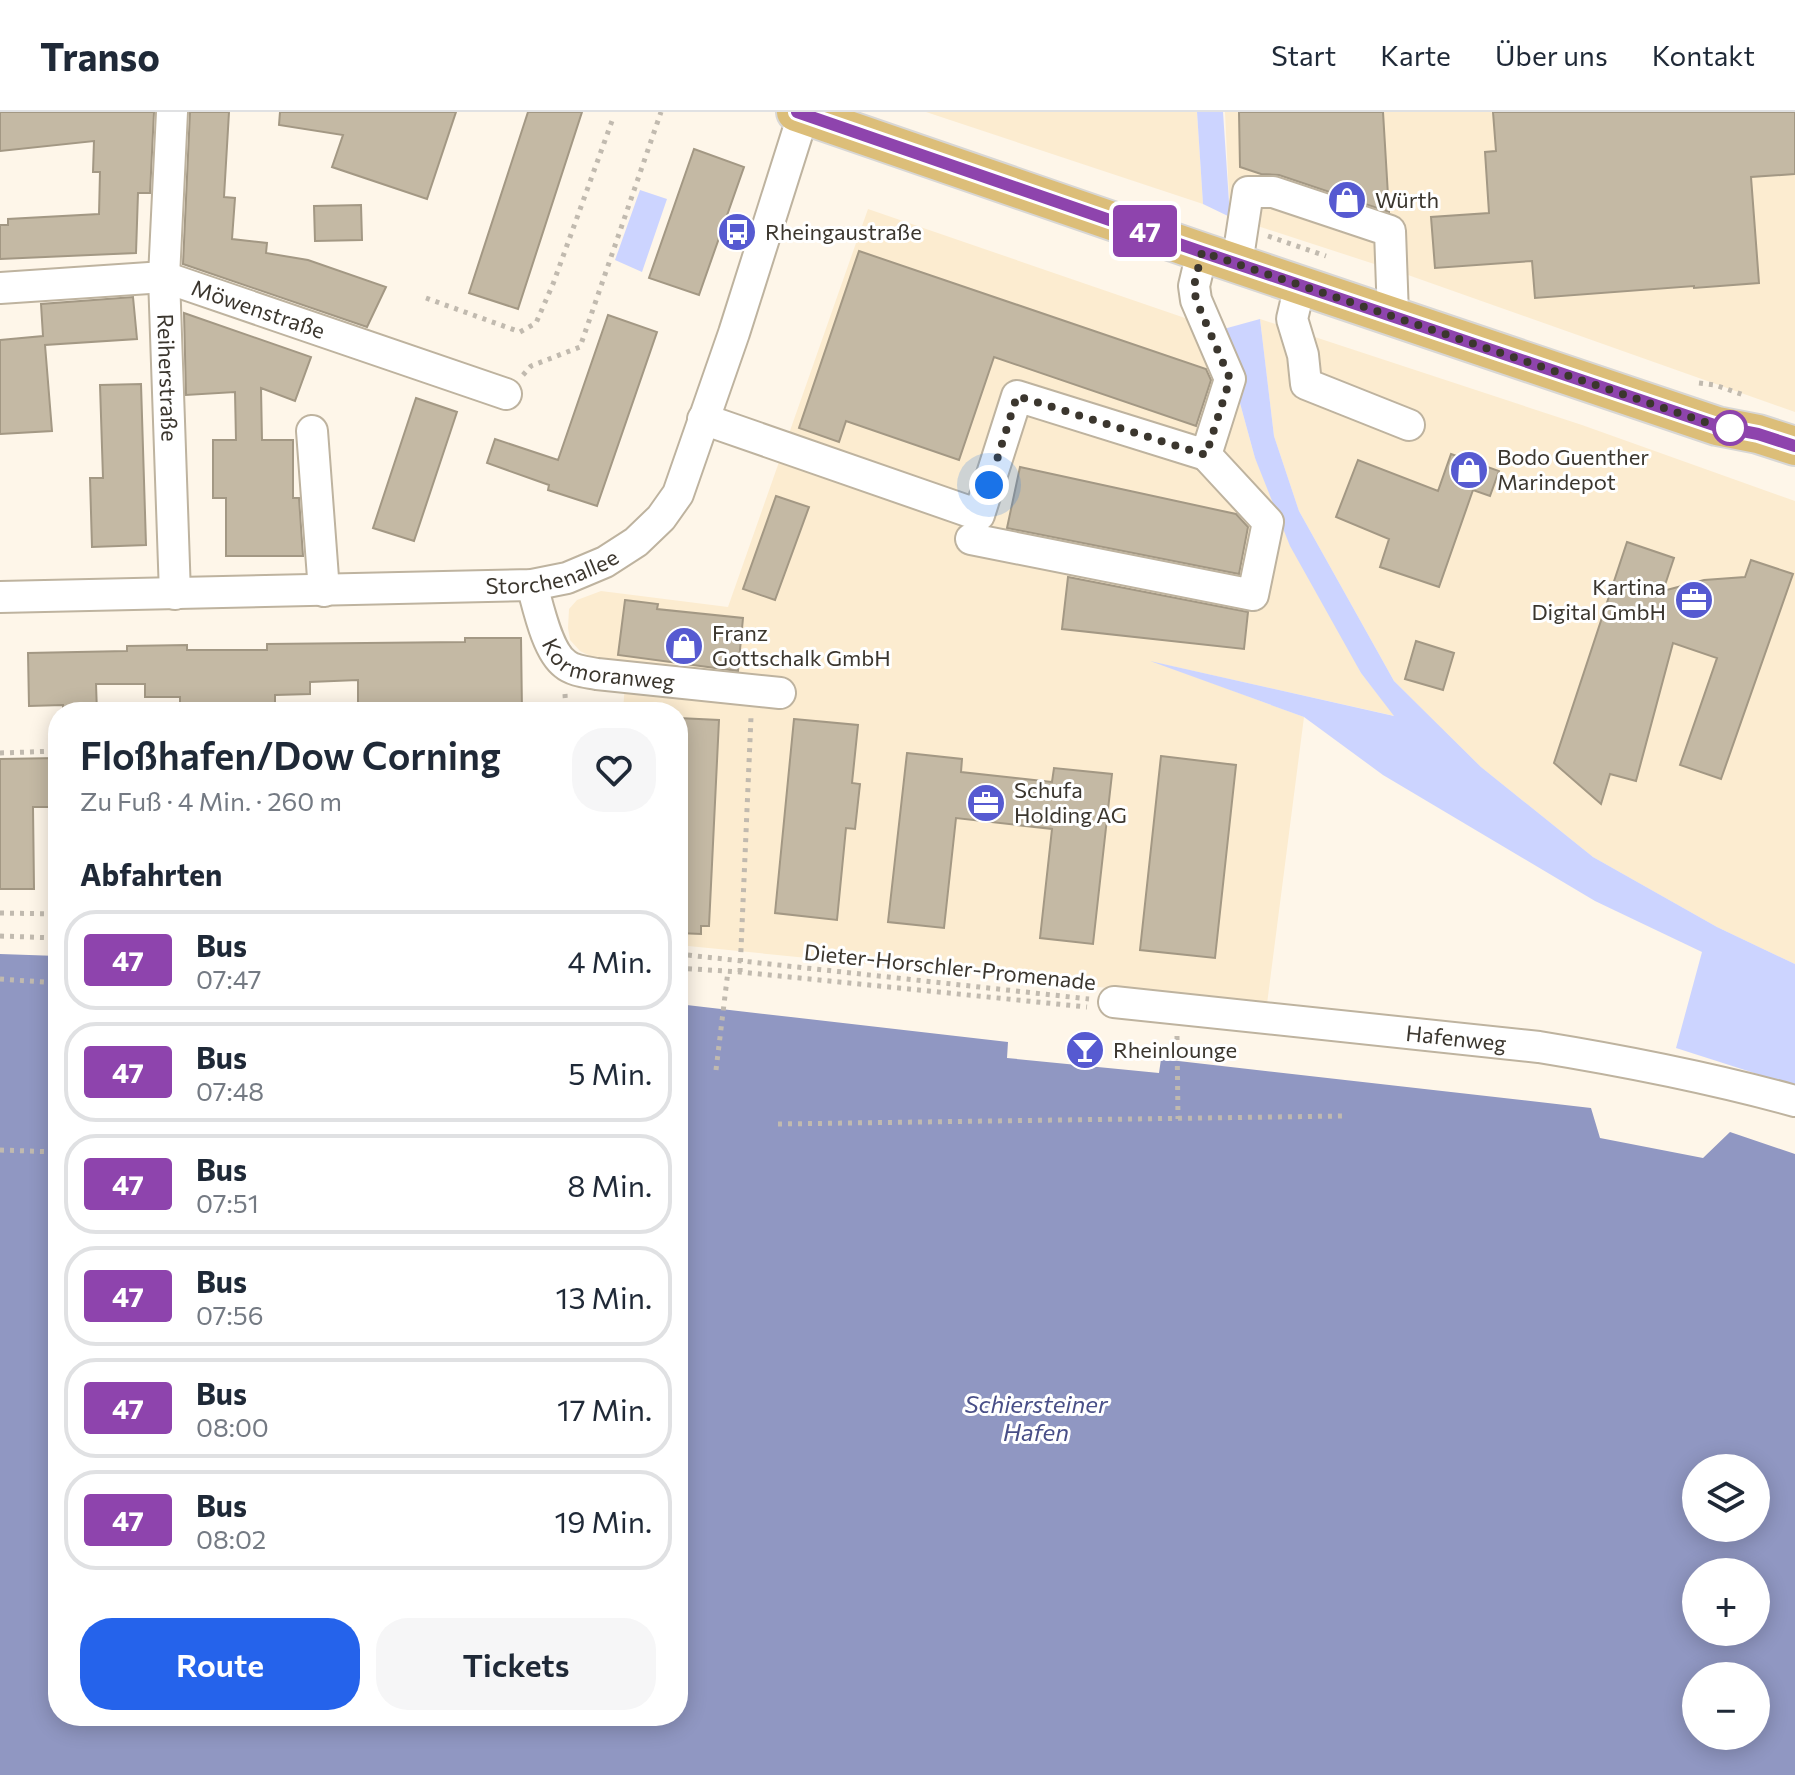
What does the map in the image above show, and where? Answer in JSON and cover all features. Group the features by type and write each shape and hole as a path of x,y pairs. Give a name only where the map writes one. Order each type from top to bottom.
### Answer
{"main road":[{"path":"801,113 1717,426 1758,434 1795,446"},
{"path":"1717,426 1745,441 1795,460"}],"street":[{"name":"Reiherstraße","path":"172,112 164,277 175,594"},
{"name":"Storchenallee","path":"0,597 532,585 567,578 605,562 636,542 661,518 678,494 734,333 801,113"},
{"path":"1206,455 1230,379 1196,300 1194,286 1220,258 1248,192 1273,192 1390,231 1393,315"},
{"name":"Möwenstraße","path":"0,288 164,277 506,394"},
{"path":"1300,285 1292,319 1303,355 1306,384 1409,425"},
{"path":"703,419 979,515 1017,396 1206,455 1268,522 1253,595 971,539"},
{"path":"312,431 324,591"},
{"name":"Kormoranweg","path":"532,585 550,641 565,665 597,674 780,693"},
{"name":"Hafenweg","path":"1114,1002 1539,1047 1699,1077 1795,1101"}],"path":[{"path":"506,394 531,366 580,347 661,112"},
{"path":"426,298 520,332 536,323 612,121"},
{"path":"740,972 751,725"},
{"path":"0,753 48,751"},
{"path":"0,913 48,914"},
{"path":"0,936 48,938"},
{"name":"Dieter-Horschler-Promenade","path":"688,955 1114,1002"},
{"name":"Dieter-Horschler-Promenade","path":"688,969 1104,1009 1114,1002"},
{"path":"716,1070 728,971"},
{"path":"0,979 48,982"},
{"path":"1177,1031 1178,1119"},
{"path":"778,1124 1343,1116"},
{"path":"0,1150 48,1152"}],"shaded area":[{"path":"926,112 1197,112 1203,204"},
{"path":"1197,112 1223,112 1230,217 1203,204"},
{"path":"1225,112 1795,112 1795,412 1408,275 1230,217"},
{"path":"640,190 667,199 642,272 615,260"},
{"path":"868,209 1220,330 1255,458 1361,673 1395,716 1158,663 1304,717 1267,1004 688,946 688,702 624,702 626,666 580,651 570,640 569,609 577,600 601,591 728,607"},
{"path":"1260,319 1582,425 1795,501 1795,964 1717,927 1593,857 1481,767 1394,681 1299,511 1274,436"},
{"path":"1260,319 1274,436 1299,511 1394,681 1481,767 1593,857 1717,927 1795,964 1795,1086 1676,1048 1702,952 1595,901 1383,775 1304,717 1150,661 1394,716 1361,673 1290,546 1255,458 1220,330"}],"water":[{"name":"Schiersteiner Hafen","path":"0,954 48,956 48,1726 688,1726 688,1005 1008,1042 1007,1058 1159,1073 1161,1059 1591,1108 1600,1138 1703,1158 1730,1132 1795,1154 1795,1775 0,1775"}],"building":[{"path":"0,112 154,112 150,193 138,193 136,253 0,259 0,225 8,225 8,219 99,214 100,172 93,172 94,141 0,151"},
{"path":"190,112 229,112 224,197 235,198 232,239 267,243 266,253 308,260 386,287 367,327 183,264"},
{"path":"280,112 456,112 427,199 332,167 343,135 279,125"},
{"path":"528,112 582,112 518,309 469,293"},
{"path":"1239,112 1383,112 1389,212 1279,175 1261,174 1240,167"},
{"path":"1493,112 1795,112 1795,174 1751,177 1759,283 1535,298 1532,261 1435,268 1431,217 1489,213 1485,152 1496,151"},
{"path":"694,149 744,167 699,295 649,278"},
{"path":"361,205 362,240 315,241 314,206"},
{"path":"859,251 1206,369 1211,380 1196,426 994,357 959,460 846,421 839,442 799,428"},
{"path":"133,297 137,339 45,345 52,431 0,434 0,340 43,336 41,304"},
{"path":"184,313 311,357 295,401 261,388 262,440 293,440 293,498 299,498 303,556 226,556 226,498 213,498 213,440 236,440 235,392 186,395"},
{"path":"608,315 657,332 597,506 548,490 549,485 487,463 495,439 558,460"},
{"path":"141,384 146,545 92,547 90,478 103,478 100,385"},
{"path":"416,398 457,412 414,541 373,528"},
{"path":"1451,454 1499,471 1490,496 1473,490 1439,587 1380,567 1389,539 1336,517 1358,460 1438,491"},
{"path":"1020,467 1236,514 1248,527 1239,574 1007,528"},
{"path":"776,496 809,507 775,600 743,589"},
{"path":"1627,542 1674,558 1663,591 1704,580 1745,577 1751,560 1793,574 1721,779 1680,765 1717,658 1673,643 1636,781 1610,774 1601,804 1554,763"},
{"path":"1068,577 1248,612 1244,649 1062,629"},
{"path":"625,600 658,604 657,609 743,618 738,671 618,655"},
{"path":"465,638 521,638 522,702 358,702 358,680 310,682 310,694 275,695 275,702 180,702 180,697 145,697 145,684 96,684 97,702 48,702 48,705 29,706 28,653 127,651 127,646 187,645 187,650 267,650 267,644 465,642"},
{"path":"1416,641 1454,653 1443,690 1405,679"},
{"path":"688,718 719,720 709,926 701,926 701,934 688,933"},
{"path":"794,719 858,725 852,783 860,784 855,829 846,828 837,920 775,913"},
{"path":"907,753 962,759 961,772 1052,782 1054,768 1112,774 1093,944 1040,938 1052,829 956,818 944,928 888,922"},
{"path":"1161,756 1236,765 1215,958 1140,950"},
{"path":"48,758 48,807 33,807 34,889 0,889 0,759"}],"bus line":[{"name":"47","path":"797,112 1717,426 1758,434 1795,446"}],"place":[{"name":"Würth","path":"1347,200"},
{"name":"Rheingaustraße","path":"737,232"},
{"name":"Bodo Guenther Marindepot","path":"1469,470"},
{"name":"Kartina Digital GmbH","path":"1694,600"},
{"name":"Franz Gottschalk GmbH","path":"684,646"},
{"name":"Schufa Holding AG","path":"986,803"},
{"name":"Rheinlounge","path":"1085,1050"}],"route":[{"path":"989,485 1017,396 1206,455 1230,379 1196,300 1194,286 1202,252 1717,426 1738,430 1730,428"}]}
